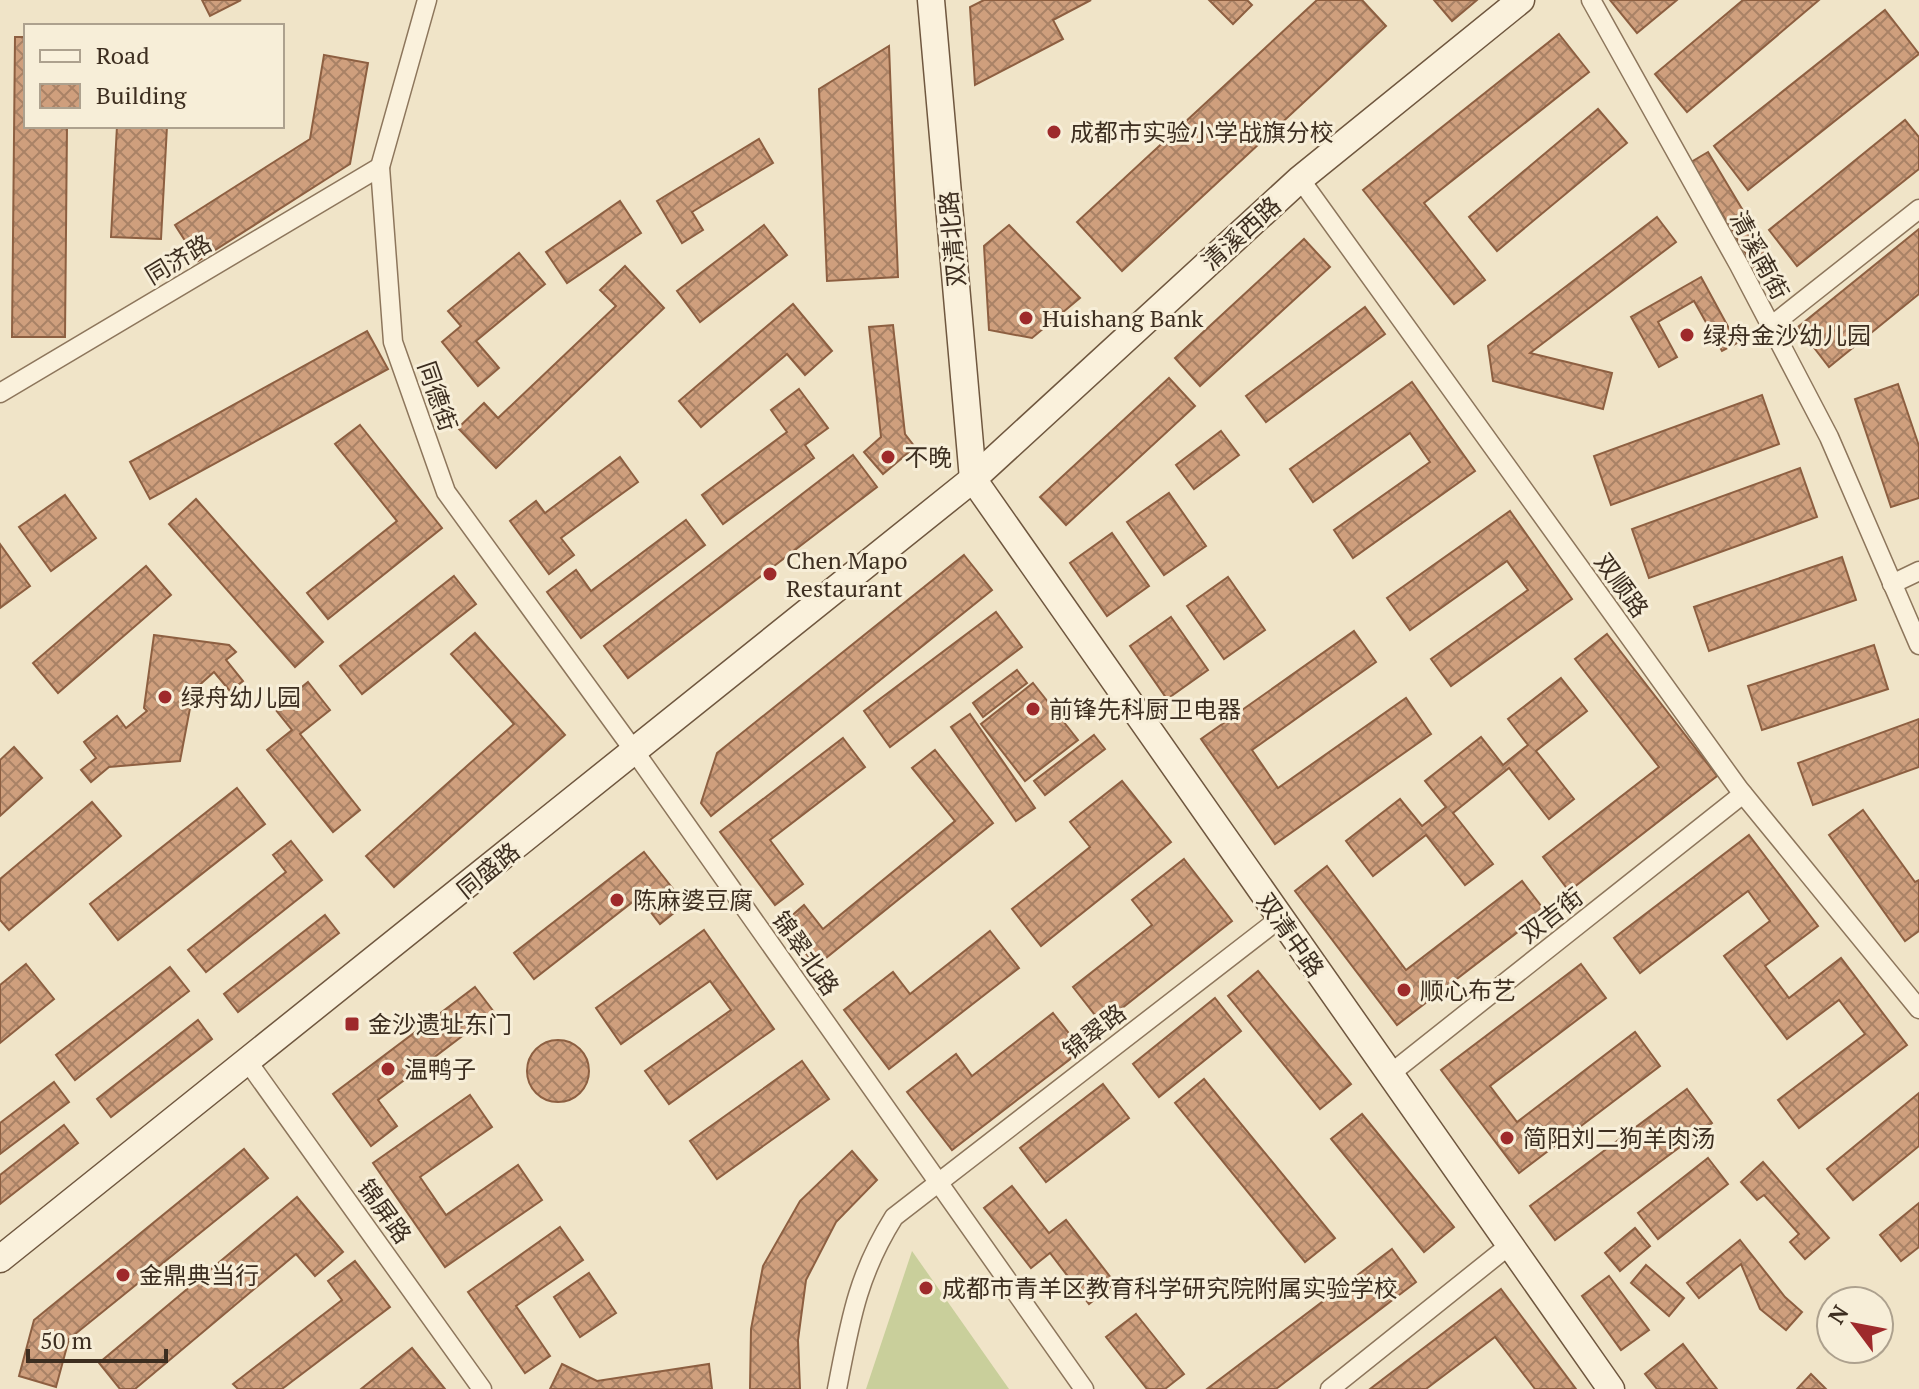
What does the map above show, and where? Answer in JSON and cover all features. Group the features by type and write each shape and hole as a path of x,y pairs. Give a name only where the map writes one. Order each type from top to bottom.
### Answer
{"street":[{"name":"同德街","path":"427,0 380,167 393,342 446,492 635,752"},
{"name":"双清北路","path":"931,0 973,479"},
{"name":"清溪西路","path":"973,479 1300,179 1521,0"},
{"name":"清溪南街","path":"1591,0 1829,437 1919,645"},
{"name":"同济路","path":"0,393 380,167"},
{"name":"双顺路","path":"1300,179 1743,794 1919,1009"},
{"path":"1771,326 1919,209"},
{"name":"同盛路","path":"0,1259 973,479"},
{"name":"双清中路","path":"973,479 1611,1389"},
{"path":"1892,584 1919,571"},
{"name":"锦翠北路","path":"635,752 1084,1389"},
{"name":"双吉街","path":"1390,1074 1743,794"},
{"name":"锦翠路","path":"837,1389 855,1295 871,1254 894,1217 1279,919"},
{"name":"锦屏路","path":"248,1062 482,1389"},
{"path":"1330,1389 1511,1244"}],"green space":[{"name":"成都市青羊区教育科学研究院附属实验学校","path":"912,1251 1009,1389 866,1389"}],"building":[{"path":"202,0 241,0 210,16"},
{"path":"984,0 1091,0 1053,20 1063,39 975,85 970,7"},
{"path":"1209,0 1247,0 1252,5 1233,24"},
{"path":"1317,0 1362,0 1386,26 1122,271 1077,222"},
{"path":"1434,0 1477,0 1452,21"},
{"path":"1610,0 1677,0 1637,33"},
{"path":"1743,0 1819,0 1687,112 1655,74"},
{"path":"1885,10 1919,54 1748,190 1714,146"},
{"path":"1559,34 1589,72 1424,203 1485,280 1454,304 1363,190"},
{"path":"15,37 24,37 24,128 67,128 65,337 12,337"},
{"path":"889,46 898,277 827,281 819,89"},
{"path":"324,55 368,63 350,164 198,261 175,225 310,139"},
{"path":"1598,109 1627,143 1497,251 1469,217"},
{"path":"1905,120 1919,137 1919,169 1797,266 1769,230"},
{"path":"117,128 167,128 161,239 111,237"},
{"path":"759,139 773,163 692,212 703,230 682,243 657,201"},
{"path":"1708,152 1778,269 1761,279 1691,162"},
{"path":"620,201 641,233 567,283 546,252"},
{"path":"1657,217 1676,242 1530,353 1612,373 1603,409 1493,381 1488,346"},
{"path":"764,225 787,255 700,322 677,291"},
{"path":"1009,225 1080,298 1032,338 989,330 984,246"},
{"path":"1919,229 1919,294 1829,367 1798,327"},
{"path":"1304,239 1330,267 1200,386 1175,358"},
{"path":"519,253 545,284 476,341 499,368 478,386 442,342 461,326 448,311"},
{"path":"625,266 664,308 496,468 458,428 484,403 498,418 616,306 600,290"},
{"path":"1701,277 1737,343 1722,351 1694,301 1658,322 1677,357 1659,367 1631,317"},
{"path":"793,304 832,351 805,375 787,354 701,427 679,401"},
{"path":"1365,307 1385,334 1266,422 1246,396"},
{"path":"893,325 905,434 915,447 883,474 864,452 881,437 869,327"},
{"path":"367,331 388,369 150,499 130,462"},
{"path":"1169,378 1195,406 1066,525 1040,497"},
{"path":"1412,382 1475,471 1353,558 1334,530 1430,462 1410,433 1313,502 1290,469"},
{"path":"1898,384 1919,446 1919,498 1891,507 1855,399"},
{"path":"799,389 828,428 805,445 814,458 723,524 702,495 787,432 771,410"},
{"path":"1762,395 1779,444 1611,505 1594,456"},
{"path":"360,425 442,528 328,619 307,593 397,521 335,444"},
{"path":"1221,431 1239,455 1194,489 1176,465"},
{"path":"853,455 877,487 628,678 604,646"},
{"path":"620,457 638,482 561,538 574,555 549,574 510,521 536,501 545,513"},
{"path":"1800,468 1817,517 1649,578 1632,529"},
{"path":"1169,493 1206,546 1164,575 1127,522"},
{"path":"65,495 96,538 51,571 19,527"},
{"path":"196,499 323,642 295,667 169,524"},
{"path":"1510,511 1572,599 1451,686 1431,659 1528,590 1507,561 1410,630 1387,598"},
{"path":"686,520 705,545 581,638 547,592 576,570 591,591"},
{"path":"1112,533 1149,586 1107,616 1070,563"},
{"path":"0,544 30,586 0,608"},
{"path":"964,555 992,590 711,816 701,803 717,753"},
{"path":"1842,557 1856,600 1709,651 1694,607"},
{"path":"146,566 171,595 58,693 33,663"},
{"path":"454,576 476,604 362,694 340,666"},
{"path":"1228,577 1265,630 1224,659 1187,606"},
{"path":"996,612 1022,647 890,747 864,711"},
{"path":"1171,617 1208,670 1167,699 1130,646"},
{"path":"1354,631 1376,662 1252,750 1278,788 1406,698 1431,734 1275,844 1201,739"},
{"path":"475,633 565,735 394,887 366,856 514,724 451,654"},
{"path":"1607,634 1717,776 1569,891 1543,857 1659,767 1575,659"},
{"path":"154,635 229,645 236,652 226,660 243,681 230,691 214,672 186,697 191,703 180,761 109,767 91,782 81,770 96,758 84,742 117,716 126,728 147,711 144,708"},
{"path":"1874,645 1888,689 1762,730 1748,686"},
{"path":"1017,670 1027,683 983,717 973,703"},
{"path":"1561,678 1587,711 1536,751 1574,799 1549,819 1509,768 1453,813 1493,864 1465,885 1426,835 1373,876 1346,841 1400,799 1422,826 1446,807 1425,781 1481,737 1503,765 1528,745 1508,719"},
{"path":"308,682 330,710 300,734 360,810 333,832 267,750 292,730 275,709"},
{"path":"1033,683 1078,740 1025,781 981,724"},
{"path":"970,714 1035,808 1016,821 951,727"},
{"path":"1919,719 1919,767 1813,805 1798,763"},
{"path":"1094,735 1105,749 1045,795 1034,781"},
{"path":"843,738 865,767 770,840 803,884 775,905 720,832"},
{"path":"14,747 42,778 0,816 0,760"},
{"path":"935,750 993,823 816,966 782,924 804,905 823,929 955,821 912,768"},
{"path":"1122,781 1171,842 1041,946 1012,909 1090,847 1070,822"},
{"path":"237,788 265,824 118,940 90,904"},
{"path":"92,802 121,836 9,930 0,920 0,879"},
{"path":"1863,810 1915,882 1919,880 1919,931 1905,941 1829,835"},
{"path":"1749,835 1818,926 1765,966 1789,998 1841,958 1907,1045 1799,1128 1778,1100 1865,1034 1839,1000 1787,1039 1724,956 1770,921 1748,891 1640,973 1614,938"},
{"path":"291,841 322,880 206,972 188,950 286,872 273,855"},
{"path":"644,852 685,904 660,924 639,897 534,979 514,953"},
{"path":"1184,859 1232,921 1102,1024 1073,987 1152,925 1132,900"},
{"path":"1327,866 1406,970 1522,881 1545,911 1397,1025 1295,891"},
{"path":"325,915 339,933 238,1012 224,994"},
{"path":"704,930 774,1029 669,1104 645,1071 731,1010 710,981 621,1044 596,1008"},
{"path":"990,931 1019,968 889,1069 844,1010 893,972 910,994"},
{"path":"26,964 54,999 0,1043 0,985"},
{"path":"1581,964 1606,998 1490,1086 1517,1122 1635,1032 1660,1066 1519,1173 1441,1070"},
{"path":"170,967 189,991 75,1080 56,1055"},
{"path":"1258,971 1351,1084 1320,1109 1228,996"},
{"path":"475,987 494,1012 378,1100 397,1126 371,1146 333,1094"},
{"path":"1215,998 1241,1031 1159,1097 1133,1064"},
{"path":"1053,1013 1082,1050 952,1150 907,1092 956,1054 972,1076"},
{"path":"198,1020 212,1039 111,1117 97,1099"},
{"path":"552,1040 564,1040 580,1049 587,1059 587,1083 580,1093 564,1102 552,1102 532,1088 527,1077 527,1065 541,1045"},
{"path":"802,1061 829,1099 717,1179 690,1141"},
{"path":"1204,1079 1335,1238 1305,1262 1175,1103"},
{"path":"54,1082 69,1102 0,1154 0,1123"},
{"path":"1103,1084 1129,1118 1046,1182 1020,1148"},
{"path":"1687,1089 1712,1123 1555,1240 1530,1206"},
{"path":"1919,1093 1919,1146 1853,1200 1827,1169"},
{"path":"470,1095 492,1127 420,1177 446,1215 518,1165 542,1200 445,1267 373,1163"},
{"path":"1362,1114 1454,1227 1424,1252 1331,1139"},
{"path":"64,1125 78,1143 0,1204 0,1175"},
{"path":"244,1149 268,1178 69,1339 56,1387 19,1376 34,1320"},
{"path":"852,1151 877,1180 836,1222 806,1280 798,1340 800,1389 750,1389 751,1329 763,1266 800,1201"},
{"path":"1708,1158 1728,1184 1658,1239 1638,1213"},
{"path":"1763,1162 1829,1238 1805,1259 1790,1242 1799,1234 1764,1195 1757,1200 1741,1182"},
{"path":"1012,1186 1049,1233 1066,1220 1115,1283 1089,1304 1050,1253 1031,1268 984,1208"},
{"path":"297,1197 343,1252 315,1276 296,1254 135,1389 120,1389 99,1363"},
{"path":"1919,1203 1919,1247 1901,1261 1880,1235"},
{"path":"560,1227 583,1260 516,1306 550,1356 525,1373 468,1292"},
{"path":"1635,1228 1650,1246 1620,1271 1605,1253"},
{"path":"1740,1240 1785,1297 1802,1312 1786,1330 1760,1309 1741,1264 1699,1298 1687,1283"},
{"path":"1392,1249 1416,1282 1276,1389 1207,1389"},
{"path":"355,1261 390,1307 282,1389 238,1389 233,1384 342,1300 328,1281"},
{"path":"1646,1265 1684,1298 1669,1316 1631,1283"},
{"path":"589,1273 616,1313 580,1337 554,1297"},
{"path":"1609,1276 1649,1330 1621,1350 1582,1296"},
{"path":"1501,1289 1576,1389 1535,1389 1495,1337 1426,1389 1370,1389"},
{"path":"1136,1314 1184,1374 1165,1389 1147,1389 1106,1337"},
{"path":"1683,1344 1717,1389 1657,1389 1645,1374"},
{"path":"412,1348 445,1389 361,1389"},
{"path":"562,1364 597,1381 709,1364 712,1389 550,1389"},
{"path":"1811,1374 1826,1389 1797,1389"}],"place":[{"name":"成都市实验小学战旗分校","path":"1054,132"},
{"name":"Huishang Bank","path":"1026,318"},
{"name":"绿舟金沙幼儿园","path":"1687,335"},
{"name":"不晚","path":"888,457"},
{"name":"Chen Mapo Restaurant","path":"770,574"},
{"name":"绿舟幼儿园","path":"165,697"},
{"name":"前锋先科厨卫电器","path":"1033,709"},
{"name":"陈麻婆豆腐","path":"617,900"},
{"name":"顺心布艺","path":"1404,990"},
{"name":"金沙遗址东门","path":"352,1024"},
{"name":"温鸭子","path":"388,1069"},
{"name":"简阳刘二狗羊肉汤","path":"1507,1138"},
{"name":"金鼎典当行","path":"123,1275"},
{"name":"成都市青羊区教育科学研究院附属实验学校","path":"926,1288"}]}
